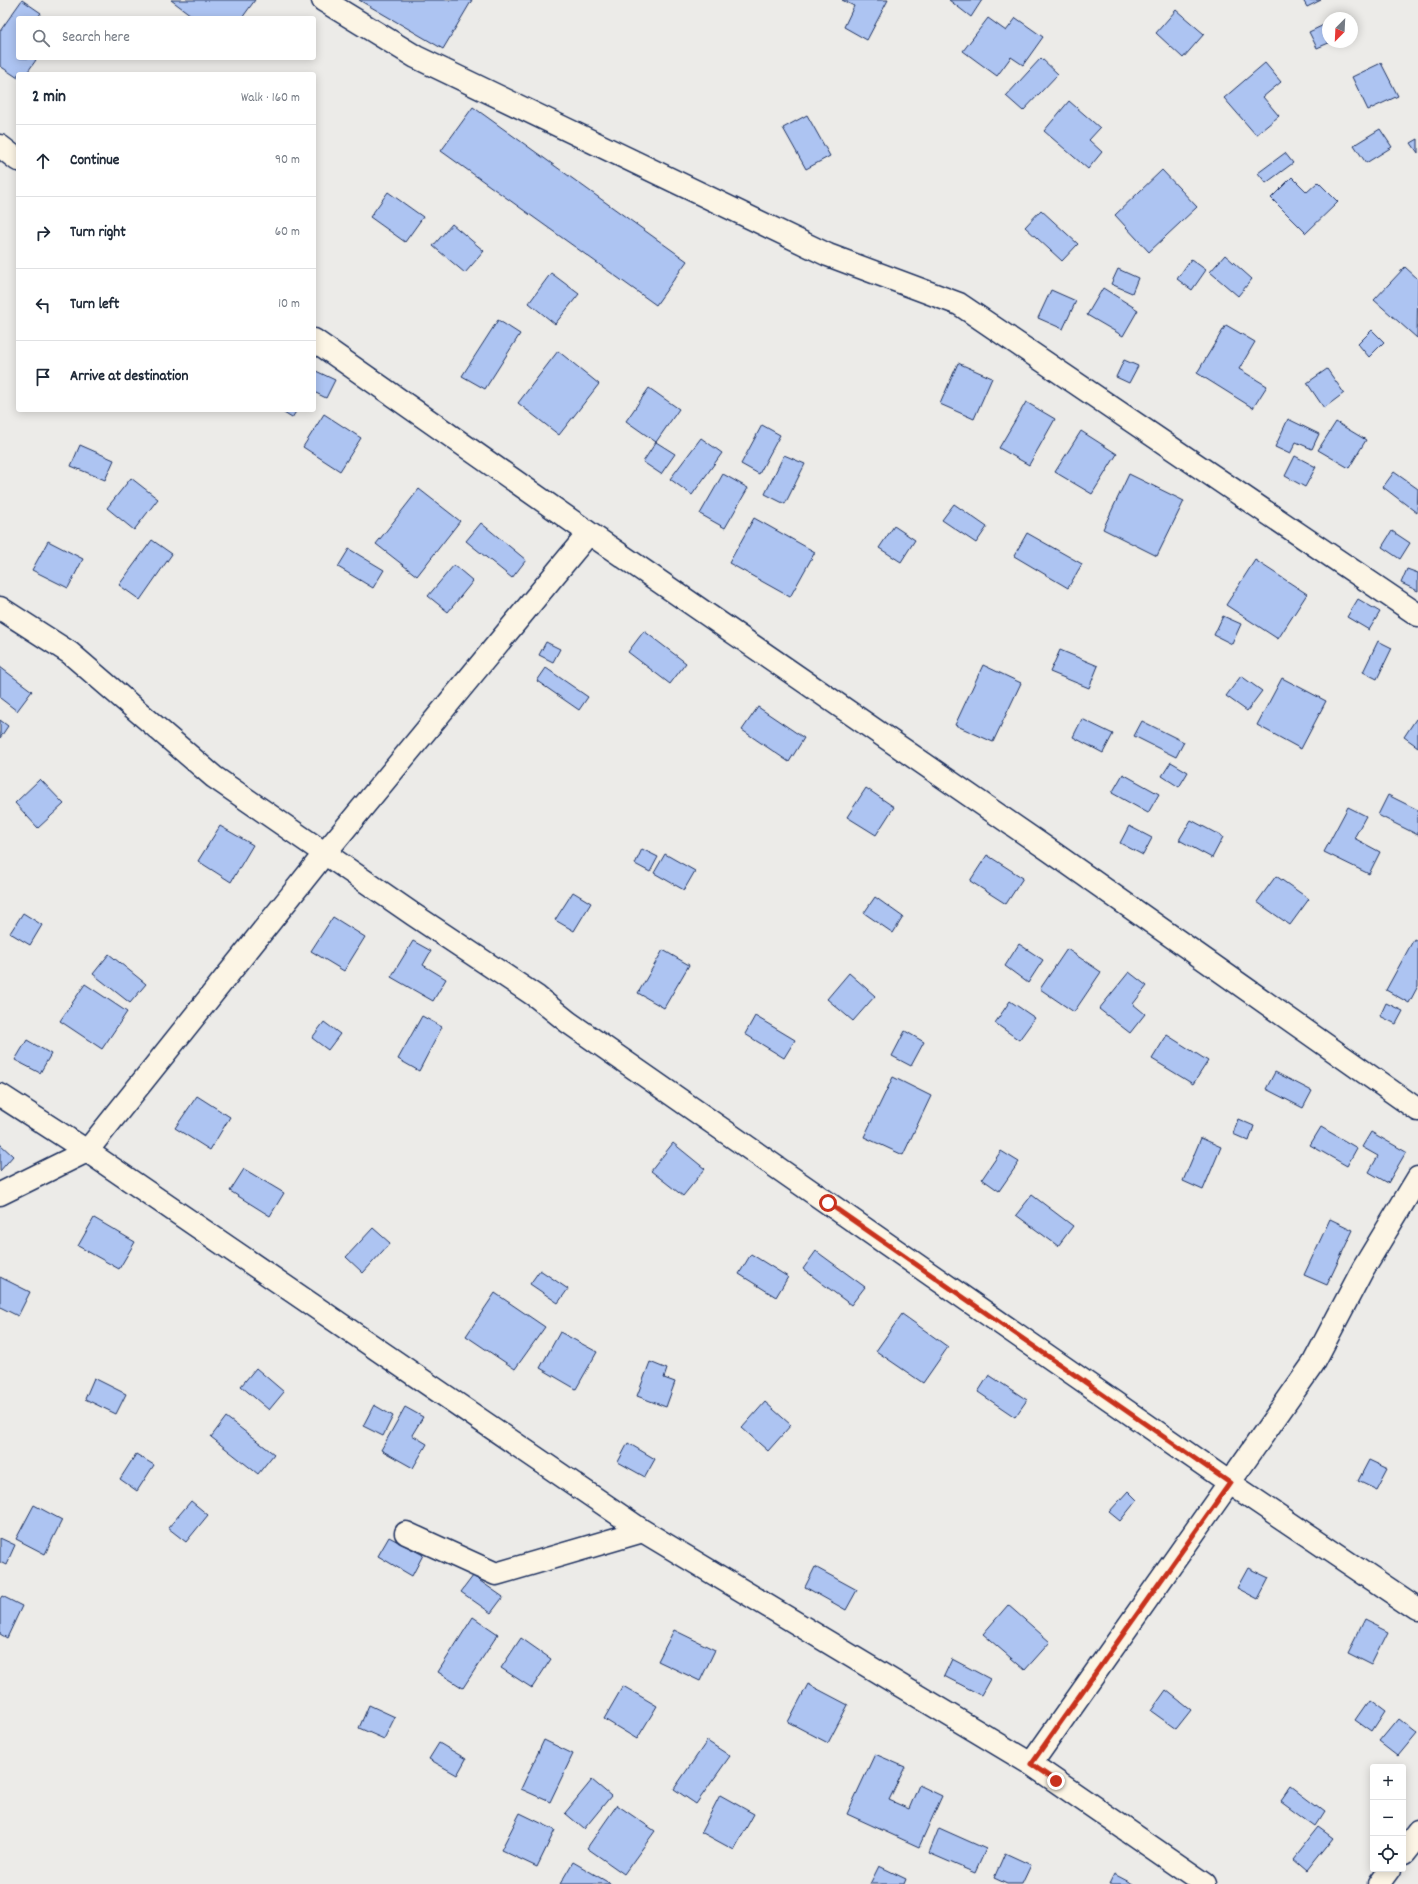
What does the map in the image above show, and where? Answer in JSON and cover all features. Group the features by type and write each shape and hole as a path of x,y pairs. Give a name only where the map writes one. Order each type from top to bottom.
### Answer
{"street":[{"path":"323,0 416,56 828,255 960,304 1418,615"},
{"path":"0,146 16,158"},
{"path":"316,341 589,533 1049,850 1418,1110"},
{"path":"0,1194 87,1151 325,853 589,533"},
{"path":"0,608 70,653 214,777 414,915 537,997 581,1031 1230,1483 1418,1610"},
{"path":"0,1094 87,1151 643,1530 1031,1764 1205,1884"},
{"path":"1031,1764 1313,1364 1363,1269 1418,1178"},
{"path":"406,1533 496,1574 643,1530"},
{"path":"1406,1847 1418,1832"},
{"path":"1378,1884 1387,1872"}],"building":[{"path":"22,0 41,13 39,16 16,16 16,60 36,60 27,72 16,72 16,77 0,66 0,31"},
{"path":"171,0 255,0 243,16 192,16"},
{"path":"359,0 472,0 443,49"},
{"path":"842,0 888,0 867,40 844,27 854,6"},
{"path":"949,0 982,0 971,17"},
{"path":"1303,0 1321,0 1307,7"},
{"path":"1176,10 1204,34 1183,58 1156,33"},
{"path":"988,18 1006,31 1016,18 1043,37 1023,65 1011,57 997,76 963,51"},
{"path":"1322,26 1322,46 1317,48 1309,32"},
{"path":"1041,58 1058,74 1023,111 1006,96"},
{"path":"1265,63 1281,82 1263,97 1279,116 1256,135 1224,98"},
{"path":"1381,63 1398,96 1368,110 1352,77"},
{"path":"1069,101 1100,128 1089,140 1102,152 1088,169 1044,131"},
{"path":"473,107 687,261 656,305 441,151"},
{"path":"807,115 830,156 806,169 783,128"},
{"path":"1380,129 1392,147 1366,163 1354,145"},
{"path":"1418,139 1418,153 1411,143"},
{"path":"1285,153 1293,163 1266,183 1258,173"},
{"path":"1162,170 1197,207 1149,252 1115,215"},
{"path":"1292,177 1307,192 1318,182 1338,202 1306,233 1271,198"},
{"path":"388,192 423,217 405,242 370,217"},
{"path":"1041,210 1078,244 1062,261 1025,227"},
{"path":"452,224 484,251 465,273 433,246"},
{"path":"1225,255 1252,279 1238,296 1210,272"},
{"path":"1191,259 1206,270 1192,290 1177,279"},
{"path":"1405,267 1418,279 1417,338 1374,300"},
{"path":"1118,269 1138,278 1132,293 1111,284"},
{"path":"551,273 579,294 555,324 529,303"},
{"path":"1103,288 1138,310 1123,336 1087,315"},
{"path":"1051,290 1076,301 1063,329 1038,318"},
{"path":"498,320 520,334 485,389 462,376"},
{"path":"1226,325 1255,342 1239,369 1267,386 1253,408 1197,373"},
{"path":"1372,330 1384,342 1369,357 1358,344"},
{"path":"558,351 599,384 559,435 518,403"},
{"path":"1124,360 1138,366 1129,383 1116,377"},
{"path":"958,363 992,378 974,419 940,404"},
{"path":"1327,369 1344,393 1324,408 1307,383"},
{"path":"316,371 335,380 326,398 316,393"},
{"path":"649,388 679,409 656,442 626,421"},
{"path":"1026,402 1055,419 1029,465 999,448"},
{"path":"282,412 296,412 292,418"},
{"path":"324,414 361,438 340,471 303,447"},
{"path":"1288,419 1319,434 1312,449 1296,442 1290,454 1275,447"},
{"path":"1336,422 1366,440 1349,468 1318,450"},
{"path":"762,425 780,435 759,474 741,464"},
{"path":"1081,431 1117,454 1092,494 1055,472"},
{"path":"701,438 722,453 692,495 670,479"},
{"path":"656,442 675,454 661,474 643,462"},
{"path":"80,445 114,460 105,480 71,466"},
{"path":"784,455 805,464 785,504 765,494"},
{"path":"1295,456 1316,467 1305,487 1285,476"},
{"path":"1394,472 1418,489 1417,513 1383,487"},
{"path":"723,474 748,488 725,528 700,514"},
{"path":"1129,474 1184,501 1157,556 1103,529"},
{"path":"131,478 158,499 134,530 107,508"},
{"path":"419,489 460,521 417,576 376,544"},
{"path":"954,504 987,527 976,543 942,520"},
{"path":"754,518 815,552 790,597 729,563"},
{"path":"481,523 526,560 512,578 466,541"},
{"path":"894,526 915,540 901,562 879,548"},
{"path":"1392,531 1410,543 1400,559 1382,547"},
{"path":"1027,533 1082,564 1068,588 1014,556"},
{"path":"152,540 172,554 140,600 119,585"},
{"path":"48,541 83,559 68,588 32,570"},
{"path":"349,549 384,570 373,588 338,567"},
{"path":"1255,560 1307,594 1278,639 1226,605"},
{"path":"454,565 473,581 448,612 428,596"},
{"path":"1407,569 1418,573 1418,591 1401,583"},
{"path":"1358,599 1380,612 1369,630 1347,617"},
{"path":"1223,616 1241,624 1232,644 1214,635"},
{"path":"644,631 686,663 670,684 628,652"},
{"path":"1378,641 1392,648 1377,679 1363,672"},
{"path":"546,642 560,649 553,662 539,655"},
{"path":"1060,650 1098,666 1089,688 1050,672"},
{"path":"983,665 1021,683 993,742 955,725"},
{"path":"0,667 32,691 17,711 0,698"},
{"path":"546,668 588,697 579,710 537,681"},
{"path":"1241,676 1262,691 1247,711 1226,696"},
{"path":"1282,678 1326,701 1301,749 1257,725"},
{"path":"758,707 804,738 789,762 742,730"},
{"path":"1082,719 1113,734 1103,753 1073,737"},
{"path":"1416,719 1418,720 1418,747 1404,737"},
{"path":"0,720 8,726 0,738"},
{"path":"1142,721 1184,742 1176,757 1134,736"},
{"path":"1171,762 1188,772 1179,787 1162,776"},
{"path":"1123,774 1159,794 1148,813 1112,793"},
{"path":"40,779 64,804 38,828 15,803"},
{"path":"866,788 894,807 876,835 847,817"},
{"path":"1388,795 1418,810 1418,835 1378,815"},
{"path":"1348,807 1366,816 1354,838 1380,852 1369,874 1324,852"},
{"path":"1191,820 1223,837 1212,858 1179,840"},
{"path":"220,826 253,845 231,882 198,861"},
{"path":"1129,826 1152,838 1143,855 1120,843"},
{"path":"642,849 658,857 650,872 635,864"},
{"path":"665,854 695,871 684,890 654,873"},
{"path":"987,855 1023,878 1006,904 970,881"},
{"path":"1276,876 1309,899 1290,925 1257,902"},
{"path":"573,892 591,903 574,931 555,920"},
{"path":"875,897 903,917 893,933 864,913"},
{"path":"23,913 42,925 30,945 10,933"},
{"path":"333,917 365,937 344,971 311,951"},
{"path":"1414,939 1418,941 1418,986 1409,1003 1386,990"},
{"path":"413,941 431,951 423,965 446,979 433,1001 391,977"},
{"path":"1019,944 1043,960 1028,983 1005,966"},
{"path":"1067,949 1101,972 1074,1012 1040,989"},
{"path":"663,950 689,965 664,1008 638,993"},
{"path":"109,954 146,984 130,1003 93,974"},
{"path":"1129,972 1147,986 1133,1004 1145,1014 1130,1033 1099,1009"},
{"path":"849,973 875,996 853,1021 827,999"},
{"path":"85,984 127,1012 102,1049 60,1021"},
{"path":"1010,1001 1035,1018 1019,1040 995,1023"},
{"path":"1386,1003 1403,1011 1396,1024 1380,1016"},
{"path":"422,1016 442,1027 419,1071 398,1059"},
{"path":"755,1016 795,1040 784,1058 745,1034"},
{"path":"324,1022 340,1034 328,1050 312,1038"},
{"path":"905,1031 924,1042 911,1066 892,1056"},
{"path":"1167,1035 1208,1061 1193,1084 1152,1059"},
{"path":"27,1040 51,1054 40,1073 15,1060"},
{"path":"1275,1072 1312,1091 1303,1108 1266,1089"},
{"path":"893,1077 931,1096 903,1155 864,1137"},
{"path":"197,1096 230,1117 210,1150 175,1128"},
{"path":"1238,1119 1254,1126 1249,1141 1233,1134"},
{"path":"1321,1127 1357,1148 1347,1166 1310,1145"},
{"path":"1371,1132 1406,1152 1388,1183 1369,1172 1378,1156 1362,1147"},
{"path":"1201,1138 1221,1147 1203,1190 1183,1181"},
{"path":"673,1143 705,1169 683,1196 651,1171"},
{"path":"0,1144 13,1156 0,1171"},
{"path":"1001,1151 1019,1162 999,1191 982,1179"},
{"path":"244,1169 284,1193 270,1216 230,1191"},
{"path":"1032,1195 1073,1226 1058,1246 1016,1215"},
{"path":"94,1218 135,1242 119,1269 78,1246"},
{"path":"1330,1219 1353,1230 1327,1285 1304,1275"},
{"path":"373,1228 390,1243 363,1273 346,1257"},
{"path":"816,1251 865,1287 851,1305 803,1269"},
{"path":"751,1254 788,1277 776,1297 739,1274"},
{"path":"540,1270 568,1289 558,1303 530,1284"},
{"path":"0,1277 30,1292 18,1316 0,1307"},
{"path":"495,1293 545,1327 515,1369 466,1336"},
{"path":"902,1314 948,1347 923,1383 876,1351"},
{"path":"560,1332 597,1352 576,1389 540,1368"},
{"path":"650,1362 667,1369 664,1378 675,1382 666,1407 637,1396"},
{"path":"256,1368 284,1392 269,1410 241,1386"},
{"path":"989,1375 1027,1400 1015,1417 978,1392"},
{"path":"94,1378 126,1394 116,1414 85,1399"},
{"path":"765,1402 791,1425 768,1451 742,1428"},
{"path":"374,1405 393,1416 383,1436 363,1426"},
{"path":"405,1407 423,1417 412,1435 427,1444 413,1468 381,1450"},
{"path":"226,1417 274,1454 258,1474 211,1437"},
{"path":"628,1443 655,1459 645,1477 618,1462"},
{"path":"136,1454 154,1465 137,1491 120,1479"},
{"path":"1369,1460 1388,1469 1377,1490 1358,1481"},
{"path":"1128,1491 1137,1500 1120,1521 1109,1512"},
{"path":"191,1501 208,1515 186,1542 168,1528"},
{"path":"34,1505 62,1520 45,1554 16,1539"},
{"path":"389,1537 423,1555 412,1576 378,1556"},
{"path":"0,1538 15,1545 6,1565 0,1562"},
{"path":"815,1567 857,1590 846,1610 805,1587"},
{"path":"1248,1568 1269,1578 1258,1599 1237,1588"},
{"path":"473,1576 503,1597 491,1613 461,1592"},
{"path":"2,1596 22,1606 7,1638 0,1634 0,1599"},
{"path":"1008,1605 1050,1642 1025,1670 983,1634"},
{"path":"473,1617 498,1634 463,1688 438,1672"},
{"path":"1364,1620 1388,1632 1372,1664 1348,1652"},
{"path":"674,1630 715,1650 700,1681 658,1661"},
{"path":"521,1638 551,1659 532,1688 501,1668"},
{"path":"952,1659 990,1679 981,1695 944,1676"},
{"path":"808,1684 848,1705 828,1743 788,1722"},
{"path":"623,1686 657,1706 637,1739 604,1719"},
{"path":"1166,1690 1191,1710 1176,1729 1151,1711"},
{"path":"1369,1700 1385,1712 1372,1732 1355,1720"},
{"path":"369,1705 395,1717 384,1739 359,1728"},
{"path":"1399,1719 1417,1733 1398,1756 1380,1742"},
{"path":"544,1740 573,1754 550,1802 521,1789"},
{"path":"707,1741 730,1756 696,1804 674,1789"},
{"path":"439,1743 466,1759 457,1775 429,1759"},
{"path":"875,1754 905,1767 889,1800 909,1809 919,1785 942,1796 919,1847 847,1814"},
{"path":"592,1780 611,1796 584,1829 565,1813"},
{"path":"1291,1787 1324,1812 1315,1826 1281,1801"},
{"path":"720,1795 754,1814 734,1850 701,1832"},
{"path":"617,1805 655,1831 624,1874 587,1848"},
{"path":"520,1813 555,1830 537,1867 501,1850"},
{"path":"1318,1827 1333,1838 1306,1872 1292,1860"},
{"path":"939,1828 986,1849 975,1873 929,1853"},
{"path":"1005,1853 1031,1865 1022,1884 1007,1884 994,1878"},
{"path":"573,1862 611,1884 560,1884"},
{"path":"879,1866 906,1879 904,1884 870,1884"},
{"path":"1114,1874 1133,1884 1109,1884"}],"route":[{"path":"828,1203 1230,1483 1031,1764 1056,1781"}]}
